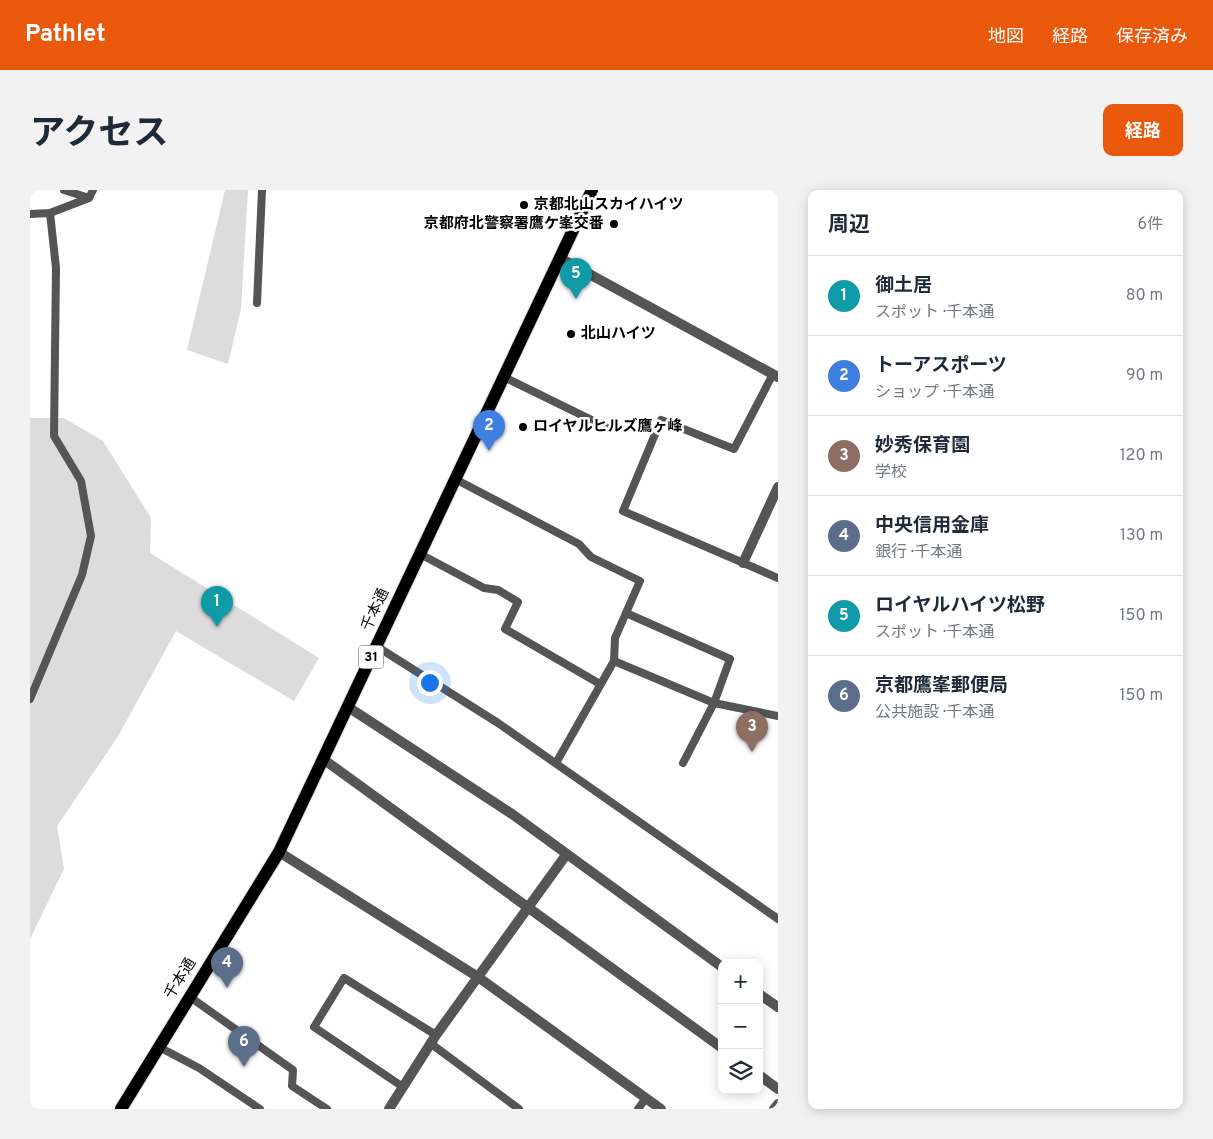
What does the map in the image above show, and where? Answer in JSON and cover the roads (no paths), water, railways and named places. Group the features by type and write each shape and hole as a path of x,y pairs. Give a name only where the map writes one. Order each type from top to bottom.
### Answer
{"main road":[{"name":"千本通","path":"121,1109 279,852 592,190"}],"street":[{"path":"560,258 776,376"},
{"path":"742,563 778,488"},
{"path":"348,707 512,814 718,964"},
{"path":"323,759 718,1045"},
{"path":"279,852 478,977 661,1109"},
{"path":"389,1109 433,1039 566,855"},
{"path":"763,997 778,1007"},
{"path":"763,1078 778,1089"},
{"path":"774,1109 778,1104"}],"lane":[{"path":"64,190 89,198"},
{"path":"30,214 50,213 89,198 93,190"},
{"path":"257,303 262,190"},
{"path":"30,698 82,575 92,536 81,481 54,436 56,268 50,213"},
{"path":"776,376 734,449 661,420 623,511 778,578"},
{"path":"504,377 606,427"},
{"path":"456,479 579,544 591,557 640,580 615,638 614,661 556,763"},
{"path":"420,554 484,588 498,590 518,602 505,629 600,684"},
{"path":"626,613 730,659 714,703 682,763"},
{"path":"376,646 498,723 778,919"},
{"path":"614,661 714,703 778,716"},
{"path":"403,1087 314,1026 344,978 433,1039 519,1109"},
{"path":"190,997 293,1070 292,1086 327,1109"},
{"path":"159,1047 199,1068 260,1109"},
{"path":"638,1109 646,1098"}],"place":[{"name":"京都北山スカイハイツ","path":"524,205"},
{"name":"京都府北警察署鷹ケ峯交番","path":"614,224"},
{"name":"ロイヤルハイツ松野","path":"576,299"},
{"name":"北山ハイツ","path":"571,334"},
{"name":"ロイヤルヒルズ鷹ヶ峰","path":"523,427"},
{"name":"トーアスポーツ","path":"489,451"},
{"name":"御土居","path":"217,627"},
{"name":"妙秀保育園","path":"752,752"},
{"name":"中央信用金庫","path":"227,988"},
{"name":"京都鷹峯郵便局","path":"244,1067"}]}
